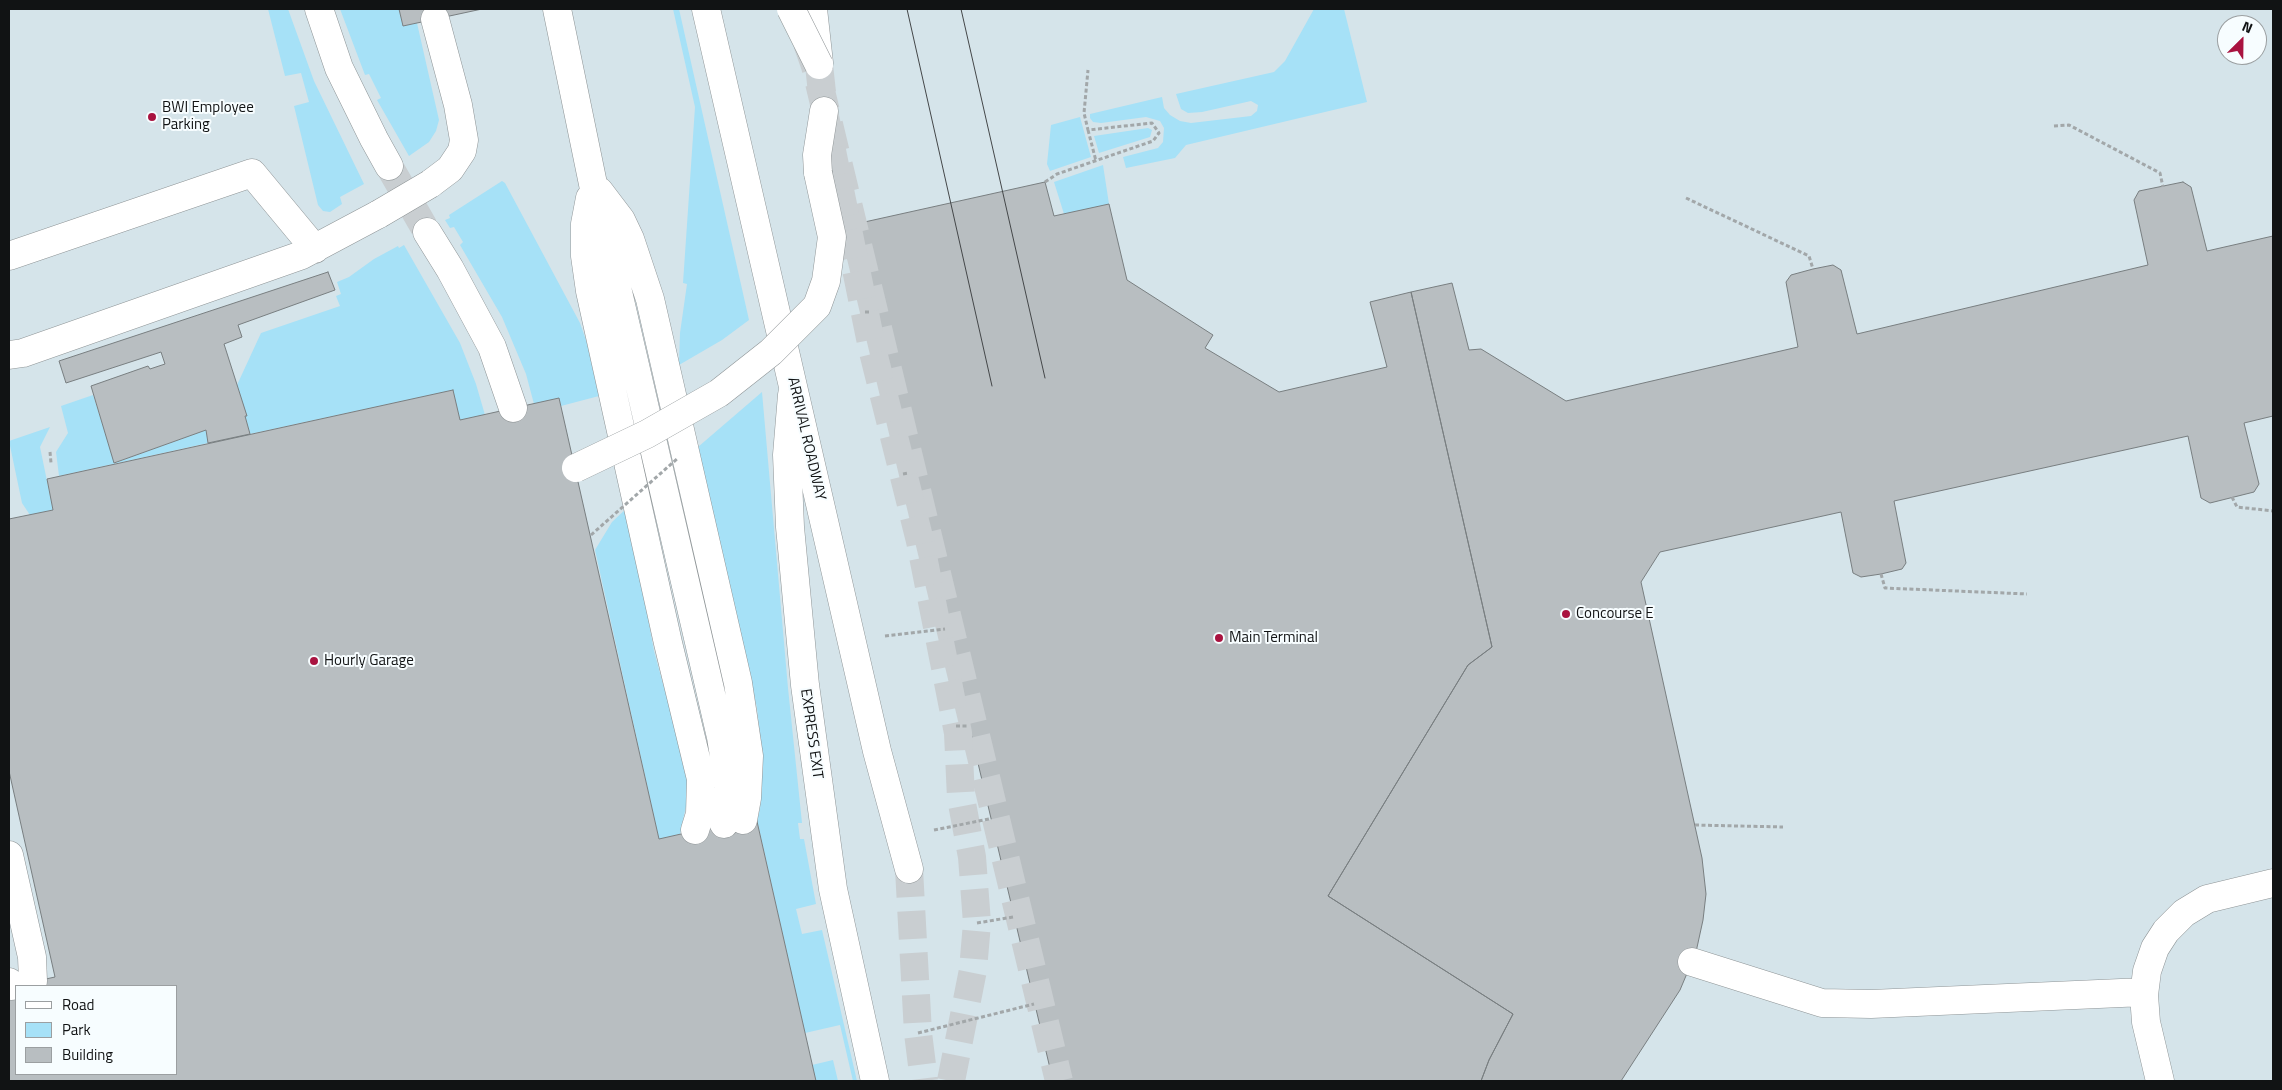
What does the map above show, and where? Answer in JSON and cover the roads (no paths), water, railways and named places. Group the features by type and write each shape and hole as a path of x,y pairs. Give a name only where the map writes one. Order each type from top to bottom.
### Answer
{"main road":[{"path":"318,9 339,68 356,105 389,166"},
{"path":"557,9 593,184 726,762 734,822 749,777 745,718 650,299 638,257 627,232 617,214 593,184"},
{"name":"ARRIVAL ROADWAY","path":"706,9 877,751 909,869"},
{"path":"791,9 820,65 813,9"},
{"path":"9,355 33,349 302,255 379,214 430,184 450,169 462,152 464,140 460,113 435,19"},
{"path":"576,468 646,434 719,393 771,352 817,306 826,281 832,237 816,155 824,111"},
{"path":"9,256 252,173 315,249"},
{"path":"593,184 585,224 584,256 590,291 668,643 701,779 700,814 695,830"},
{"path":"427,232 492,347 513,408"},
{"name":"EXPRESS EXIT","path":"793,383 788,464 795,592 804,685 833,888 875,1081"},
{"path":"9,855 32,957 18,983"},
{"path":"2160,1081 2146,1022 2144,992 2147,971 2155,948 2166,931 2184,913 2207,898 2273,883"},
{"path":"1692,962 1822,1003 1871,1004 2144,992"}],"tunnel":[{"path":"807,43 815,66 1059,1081"},
{"path":"819,65 824,111 872,348 920,541 958,733 961,798 972,857 977,923 973,970 951,1081"},
{"path":"389,166 427,232"},
{"path":"909,869 918,1033 924,1081"}],"tram line":[{"path":"907,9 992,386"},
{"path":"961,9 1045,378"}],"place":[{"name":"BWI Employee Parking","path":"152,117"},
{"name":"Concourse E","path":"1566,614"},
{"name":"Main Terminal","path":"1219,638"},
{"name":"Hourly Garage","path":"314,661"}]}
